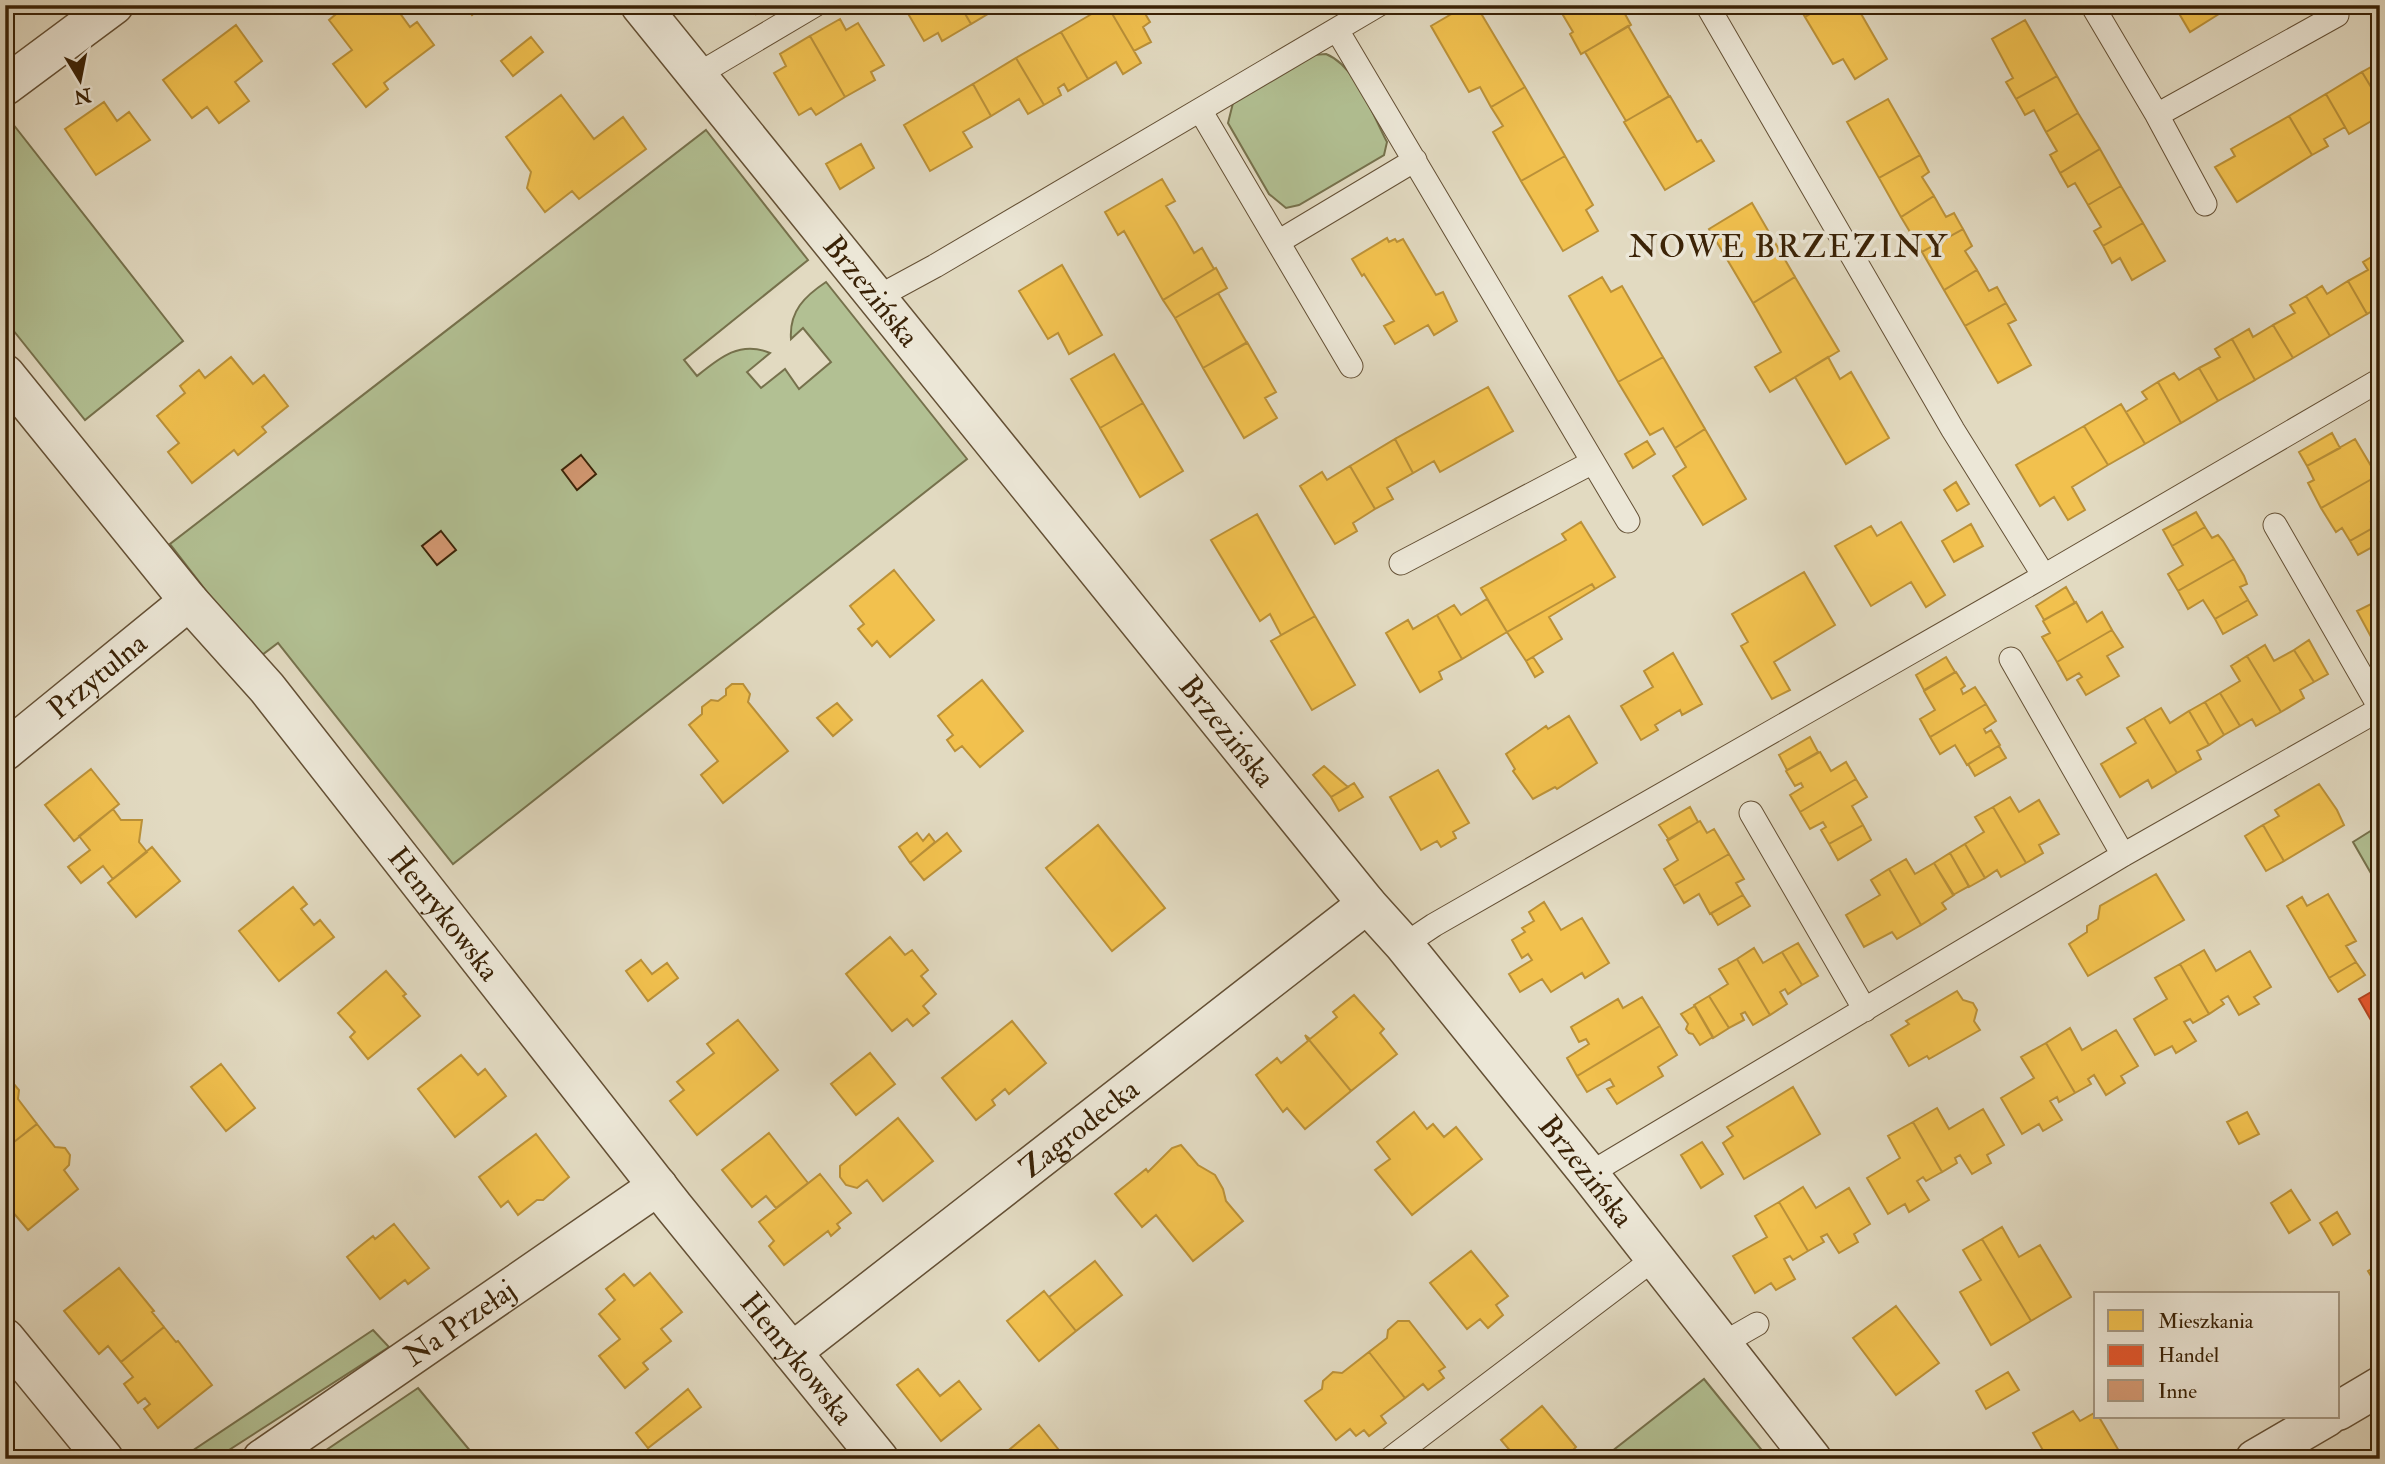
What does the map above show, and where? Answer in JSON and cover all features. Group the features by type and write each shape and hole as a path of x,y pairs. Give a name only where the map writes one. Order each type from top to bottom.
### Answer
{"street":[{"path":"5,86 114,5"},
{"name":"Brzezińska","path":"640,5 1367,904 1404,945 1589,1174 1812,1459"},
{"name":"Henrykowska","path":"5,374 189,601 275,698 658,1186 879,1459"},
{"name":"Przytulna","path":"5,751 189,601"},
{"name":"Zagrodecka","path":"792,1352 1367,904"},
{"name":"Na Przełaj","path":"262,1459 658,1186"},
{"path":"5,1338 104,1459"},
{"path":"2340,1409 2380,1386"},
{"path":"2255,1459 2325,1418"}],"lane":[{"path":"697,75 815,5"},
{"path":"876,298 947,259 1378,5"},
{"path":"1707,5 1946,418 2045,576"},
{"path":"2092,5 2157,115 2205,204"},
{"path":"2157,115 2337,15"},
{"path":"1337,30 1628,521"},
{"path":"1200,110 1351,366"},
{"path":"1278,242 1415,160"},
{"path":"1404,945 1434,925 2045,576 2380,380"},
{"path":"1401,563 1593,462"},
{"path":"1589,1174 2123,855 2380,708 2275,525"},
{"path":"2011,659 2123,855"},
{"path":"1751,813 1865,1010"},
{"path":"1390,1459 1655,1258"},
{"path":"1722,1344 1757,1325"}],"green space":[{"path":"1326,54 1346,69 1362,92 1387,142 1384,155 1299,205 1286,208 1269,194 1228,123 1233,103 1313,55"},
{"path":"9,119 183,341 85,420 5,320 5,121"},
{"path":"706,130 808,260 684,360 697,376 730,353 759,350 770,353 747,372 761,388 785,369 799,389 831,362 803,328 791,339 793,320 800,305 826,282 967,459 453,864 278,643 258,658 170,544"},
{"path":"2380,825 2380,889 2353,842"},
{"path":"373,1330 389,1347 215,1459 180,1459"},
{"path":"1704,1379 1769,1459 1602,1459"},
{"path":"418,1388 477,1459 313,1459"}],"building: Mieszkania":[{"path":"347,5 394,5 410,27 417,22 434,45 384,83 388,89 366,107 333,64 352,50 329,20"},
{"path":"464,5 484,5 472,15"},
{"path":"751,5 771,5 756,14"},
{"path":"903,5 960,5 971,24 942,41 938,33 924,41"},
{"path":"960,5 1000,5 1001,6 971,24"},
{"path":"1107,5 1140,5 1150,22 1143,27 1151,42 1134,51"},
{"path":"1107,5 1141,63 1123,74 1116,62 1088,79 1061,32"},
{"path":"1467,5 1476,5 1525,87 1491,107 1480,87 1469,92 1431,26"},
{"path":"1557,5 1620,5 1631,25 1581,54 1570,34 1573,32"},
{"path":"1798,5 1824,5 1805,17"},
{"path":"1824,5 1856,5 1887,59 1855,79 1843,59 1833,64 1805,17"},
{"path":"2174,5 2225,5 2227,9 2190,32"},
{"path":"840,19 846,30 858,23 884,65 871,72 875,80 845,97 810,36"},
{"path":"2025,20 2057,76 2016,99 2006,82 2013,78 1992,39"},
{"path":"236,25 262,61 235,82 249,101 219,123 207,107 192,118 163,80"},
{"path":"1628,26 1669,96 1626,121 1585,52"},
{"path":"1061,32 1088,79 1068,91 1064,84 1058,88 1061,95 1044,105 1016,58"},
{"path":"810,36 845,97 816,115 811,108 799,115 774,73 786,66 780,54"},
{"path":"531,37 543,52 513,76 501,61"},
{"path":"1016,58 1044,105 1028,114 1019,99 991,116 973,84"},
{"path":"2380,62 2380,102 2362,72"},
{"path":"2362,72 2380,102 2380,116 2349,134 2326,94"},
{"path":"2057,76 2078,113 2046,132 2034,110 2025,115 2016,99"},
{"path":"973,84 991,116 963,132 972,147 930,171 904,125"},
{"path":"1525,87 1565,156 1521,181 1493,132 1503,126 1491,107"},
{"path":"2326,94 2345,127 2324,139 2328,146 2312,155 2289,116"},
{"path":"561,95 594,139 623,117 646,149 579,199 572,191 545,212 527,188 531,172 506,137"},
{"path":"1670,96 1697,142 1701,140 1714,161 1665,190 1624,122"},
{"path":"1888,99 1920,155 1879,178 1847,122"},
{"path":"104,102 117,121 129,112 150,140 96,175 65,129"},
{"path":"2078,113 2100,149 2060,173 2050,155 2057,151 2046,132"},
{"path":"2289,116 2312,155 2237,202 2215,167 2235,156 2231,149"},
{"path":"861,144 874,168 840,189 826,164"},
{"path":"2100,149 2121,186 2088,205 2075,183 2068,187 2060,173"},
{"path":"1920,155 1929,172 1922,177 1934,196 1901,217 1879,178"},
{"path":"1565,156 1593,205 1586,210 1598,231 1563,251 1521,181"},
{"path":"1162,179 1175,201 1166,206 1194,253 1202,248 1214,269 1163,300 1124,231 1118,235 1105,212"},
{"path":"2121,186 2143,223 2103,246 2094,231 2101,227 2088,205"},
{"path":"1934,196 1946,217 1954,213 1963,229 1922,252 1901,217"},
{"path":"1752,203 1795,277 1753,303 1709,229"},
{"path":"2143,223 2165,261 2132,280 2120,258 2112,263 2103,246"},
{"path":"1963,229 1972,246 1965,251 1977,270 1944,290 1922,252"},
{"path":"1387,238 1389,242 1403,239 1436,295 1443,292 1457,321 1434,335 1428,325 1395,344 1384,326 1394,321 1352,259"},
{"path":"2380,252 2380,306 2367,314 2348,281 2368,270 2363,262"},
{"path":"1062,265 1102,335 1069,354 1058,333 1048,339 1019,291"},
{"path":"1216,268 1227,288 1175,318 1163,300"},
{"path":"1977,270 1989,291 1997,287 2006,303 1965,326 1944,290"},
{"path":"1602,277 1611,292 1622,286 1663,357 1618,382 1569,296"},
{"path":"1795,277 1839,351 1770,392 1755,367 1781,352 1753,303"},
{"path":"2348,281 2367,314 2330,336 2306,296 2322,286 2327,294"},
{"path":"1218,293 1247,343 1203,368 1175,318"},
{"path":"2306,296 2330,336 2293,358 2273,325 2295,313 2290,305"},
{"path":"2006,303 2016,320 2008,324 2031,365 1998,383 1965,326"},
{"path":"2273,325 2293,358 2255,380 2232,339 2249,329 2253,337"},
{"path":"2232,339 2255,380 2218,401 2199,368 2220,357 2215,349"},
{"path":"1247,342 1276,392 1265,398 1277,418 1244,438 1203,368"},
{"path":"1114,354 1143,403 1100,428 1071,379"},
{"path":"231,357 253,384 264,375 288,406 262,427 266,432 238,455 234,450 192,483 168,452 179,443 157,416 185,393 180,386 199,370 205,378"},
{"path":"1663,357 1705,429 1675,448 1663,428 1650,435 1618,382"},
{"path":"1828,357 1840,379 1851,372 1889,438 1846,464 1795,377"},
{"path":"2199,368 2218,401 2181,423 2158,382 2174,373 2179,380"},
{"path":"2158,382 2181,423 2145,444 2126,412 2147,399 2142,392"},
{"path":"1488,387 1513,431 1440,472 1434,461 1413,473 1395,439"},
{"path":"1143,403 1183,471 1140,497 1100,428"},
{"path":"2121,404 2145,444 2108,465 2084,426"},
{"path":"2084,426 2108,465 2072,487 2085,510 2068,520 2054,497 2040,506 2016,465"},
{"path":"1705,429 1746,499 1703,525 1673,476 1686,467 1675,448"},
{"path":"2332,433 2340,448 2307,466 2299,452"},
{"path":"1395,439 1413,473 1387,488 1393,499 1375,509 1350,466"},
{"path":"2355,439 2377,476 2321,508 2308,483 2314,480 2307,466"},
{"path":"1647,441 1655,454 1633,468 1625,454"},
{"path":"1350,466 1375,509 1353,523 1357,531 1335,544 1300,486 1322,472 1327,480"},
{"path":"2377,476 2380,481 2380,497 2371,502 2380,516 2380,524 2350,541 2342,528 2336,532 2321,508"},
{"path":"1956,482 1969,504 1957,511 1944,490"},
{"path":"2196,512 2205,527 2172,546 2163,530"},
{"path":"1257,514 1315,616 1281,635 1270,614 1260,621 1211,540"},
{"path":"1581,522 1615,577 1595,589 1592,584 1507,632 1481,588 1566,540 1562,534"},
{"path":"1901,522 1945,595 1926,607 1911,582 1871,606 1835,546 1871,526 1877,536"},
{"path":"1971,524 1983,546 1954,562 1942,541"},
{"path":"2380,524 2380,543 2358,555 2350,541"},
{"path":"2205,527 2212,538 2218,535 2234,559 2178,591 2168,574 2183,565 2172,546"},
{"path":"2234,559 2247,584 2240,587 2248,600 2215,619 2203,600 2188,609 2178,591"},
{"path":"894,570 934,620 890,657 877,641 872,646 858,629 864,624 850,606"},
{"path":"1804,572 1835,625 1774,662 1790,690 1772,699 1741,646 1748,642 1732,614"},
{"path":"1592,584 1595,589 1549,617 1562,639 1526,661 1507,632"},
{"path":"2066,587 2075,603 2044,620 2036,606"},
{"path":"1487,599 1507,632 1462,659 1437,615 1454,605 1461,615"},
{"path":"2380,599 2380,619 2371,604"},
{"path":"2248,600 2257,615 2223,634 2215,619"},
{"path":"2076,602 2087,622 2102,612 2112,630 2057,662 2042,637 2050,633 2043,621"},
{"path":"2371,604 2380,619 2380,643 2376,646 2357,611"},
{"path":"1437,615 1462,659 1439,672 1442,679 1420,692 1386,633 1408,620 1413,629"},
{"path":"1315,616 1355,685 1312,710 1271,641"},
{"path":"2112,630 2123,647 2107,656 2119,676 2086,695 2077,680 2082,677 2079,673 2067,680 2057,662"},
{"path":"2309,640 2328,674 2314,682 2294,650"},
{"path":"2265,645 2274,661 2294,650 2314,682 2300,690 2304,698 2281,712 2247,656"},
{"path":"1673,653 1702,704 1682,715 1680,710 1655,725 1658,730 1641,740 1621,706 1653,687 1644,671"},
{"path":"2247,656 2281,712 2256,726 2252,719 2240,726 2220,693 2240,681 2231,666"},
{"path":"1533,657 1543,672 1535,677 1526,661"},
{"path":"1946,657 1955,672 1924,690 1916,675"},
{"path":"1956,672 1965,686 1961,689 1963,694 1975,687 1986,704 1930,737 1920,719 1935,710 1924,691"},
{"path":"982,680 1023,731 980,767 962,746 955,751 947,740 953,735 938,716"},
{"path":"732,684 743,684 750,694 748,702 788,751 723,803 701,775 718,761 689,725 702,714 702,707 711,700 718,701 726,695 726,689"},
{"path":"2220,693 2240,726 2224,735 2205,702"},
{"path":"2205,702 2224,735 2209,745 2189,711"},
{"path":"837,703 852,720 833,736 817,718"},
{"path":"1986,704 1996,721 1984,729 1986,733 1991,730 2000,745 1967,765 1955,745 1940,754 1930,737"},
{"path":"2161,708 2170,723 2189,711 2209,745 2197,751 2201,759 2177,773 2144,718"},
{"path":"1569,716 1597,763 1557,789 1555,787 1533,799 1513,771 1515,769 1506,754 1546,726 1548,729"},
{"path":"2144,718 2177,773 2152,788 2148,780 2120,797 2101,764 2136,743 2127,728"},
{"path":"1810,737 1818,752 1787,770 1779,755"},
{"path":"1999,746 2006,758 1975,776 1968,764"},
{"path":"1820,752 1831,771 1846,762 1856,779 1800,812 1790,795 1803,787 1801,783 1795,786 1786,771"},
{"path":"1324,766 1348,787 1331,797 1313,775"},
{"path":"91,769 119,804 74,841 45,805"},
{"path":"1438,770 1469,823 1453,832 1456,838 1441,847 1437,841 1421,850 1390,797"},
{"path":"1856,779 1867,797 1852,806 1863,825 1829,844 1821,830 1826,827 1823,822 1810,829 1800,812"},
{"path":"1354,783 1363,797 1339,811 1331,797"},
{"path":"2319,784 2344,825 2284,861 2263,825 2279,816 2275,810"},
{"path":"2010,797 2019,812 2039,800 2059,834 2039,845 2043,853 2026,863 1993,807"},
{"path":"1690,807 1698,822 1669,840 1659,825"},
{"path":"1993,807 2026,863 2001,877 1997,870 1985,878 1965,844 1984,832 1975,817"},
{"path":"113,809 121,820 142,820 139,842 147,852 113,879 103,866 81,883 68,867 90,850 79,836"},
{"path":"1700,821 1707,833 1714,829 1729,854 1674,886 1664,869 1678,860 1667,840"},
{"path":"1098,825 1165,908 1112,951 1046,868"},
{"path":"1863,825 1871,840 1838,860 1829,844"},
{"path":"2263,825 2284,861 2266,871 2245,836"},
{"path":"917,833 923,841 929,834 935,842 910,863 899,847"},
{"path":"947,833 961,851 924,880 910,863"},
{"path":"1965,844 1985,878 1969,887 1950,853"},
{"path":"152,847 180,881 136,917 108,883"},
{"path":"1950,853 1969,886 1953,895 1934,863"},
{"path":"1729,854 1744,879 1736,883 1743,895 1710,914 1699,894 1684,903 1674,886"},
{"path":"1906,859 1915,874 1934,863 1954,895 1942,903 1946,909 1921,925 1889,869"},
{"path":"1889,869 1921,925 1897,939 1892,932 1864,947 1846,915 1880,895 1871,880"},
{"path":"2156,874 2184,920 2088,976 2069,944 2087,932 2087,926 2098,919 2100,906"},
{"path":"293,887 307,904 301,909 314,925 320,920 334,937 279,981 239,931"},
{"path":"2328,894 2356,941 2346,946 2356,962 2329,978 2287,906 2302,897 2307,906"},
{"path":"1743,895 1750,906 1718,925 1711,913"},
{"path":"1544,902 1561,930 1582,918 1609,963 1585,978 1582,973 1551,992 1542,979 1520,992 1509,974 1532,960 1528,954 1522,958 1512,940 1525,932 1522,928 1534,921 1529,912"},
{"path":"890,937 905,955 912,950 928,970 921,976 936,994 923,1006 929,1013 913,1026 907,1019 892,1031 846,974"},
{"path":"1798,943 1818,976 1802,985 1782,952"},
{"path":"1754,948 1763,963 1782,952 1802,985 1788,994 1785,989 1780,992 1787,1004 1770,1015 1737,959"},
{"path":"2204,950 2216,971 2250,951 2271,987 2254,997 2259,1004 2239,1015 2228,996 2221,1000 2224,1004 2209,1014 2180,964"},
{"path":"1737,959 1770,1015 1753,1025 1745,1012 1741,1014 1744,1020 1729,1028 1709,996 1728,984 1719,969"},
{"path":"641,960 652,974 667,963 678,978 648,1001 626,971"},
{"path":"2356,962 2365,975 2338,992 2329,978"},
{"path":"2180,964 2209,1014 2193,1023 2190,1019 2184,1022 2196,1041 2176,1053 2172,1046 2155,1055 2134,1019 2167,999 2155,978"},
{"path":"386,971 420,1016 368,1059 350,1037 355,1032 338,1013"},
{"path":"1957,991 1963,1000 1973,1003 1977,1010 1974,1021 1980,1030 1929,1059 1927,1056 1909,1066 1891,1035 1909,1024 1906,1021"},
{"path":"1354,995 1384,1029 1380,1033 1397,1054 1351,1091 1305,1035 1310,1039 1337,1017 1333,1012"},
{"path":"1709,996 1729,1028 1713,1038 1694,1005"},
{"path":"1642,997 1660,1026 1577,1076 1567,1058 1589,1044 1586,1039 1579,1042 1571,1027 1618,999 1623,1008"},
{"path":"1695,1006 1713,1037 1700,1045 1686,1029 1688,1024 1681,1014"},
{"path":"738,1020 778,1070 697,1135 670,1101 684,1090 677,1082 714,1053 707,1044"},
{"path":"1012,1021 1046,1063 1009,1094 1005,1089 992,1100 995,1105 976,1120 942,1078"},
{"path":"1660,1026 1677,1055 1658,1067 1663,1076 1617,1104 1607,1089 1614,1086 1610,1079 1587,1092 1577,1076"},
{"path":"2070,1028 2082,1050 2116,1030 2138,1066 2121,1076 2125,1083 2106,1095 2094,1075 2088,1079 2091,1084 2075,1093 2046,1043"},
{"path":"1305,1035 1351,1091 1305,1129 1287,1108 1283,1112 1256,1075 1277,1058 1281,1063 1308,1041"},
{"path":"2046,1043 2075,1093 2059,1102 2057,1097 2050,1101 2062,1120 2043,1131 2039,1124 2022,1134 2001,1098 2034,1078 2021,1057"},
{"path":"870,1053 895,1084 856,1115 831,1084"},
{"path":"461,1055 478,1075 485,1069 506,1096 455,1137 418,1089"},
{"path":"221,1064 255,1108 226,1131 191,1087"},
{"path":"5,1082 13,1083 19,1090 18,1099 37,1124 5,1149"},
{"path":"1793,1087 1820,1134 1744,1179 1723,1143 1733,1136 1727,1127"},
{"path":"1937,1108 1949,1129 1983,1109 2004,1145 1987,1155 1991,1163 1972,1174 1960,1155 1955,1158 1957,1163 1942,1172 1913,1122"},
{"path":"1414,1112 1427,1129 1433,1124 1444,1137 1456,1127 1482,1159 1412,1215 1375,1170 1390,1159 1377,1142"},
{"path":"2247,1112 2259,1134 2239,1144 2227,1122"},
{"path":"898,1118 933,1161 883,1201 867,1180 857,1188 846,1185 840,1177 840,1166"},
{"path":"1913,1122 1942,1172 1926,1181 1923,1177 1917,1181 1929,1200 1909,1212 1905,1204 1888,1214 1867,1178 1900,1158 1888,1136"},
{"path":"37,1124 55,1147 65,1148 70,1155 69,1165 64,1170 78,1189 28,1230 5,1203 5,1149"},
{"path":"769,1133 808,1183 776,1208 766,1196 752,1207 722,1170"},
{"path":"536,1134 569,1177 543,1200 537,1200 518,1215 508,1201 501,1207 479,1177"},
{"path":"1702,1142 1723,1174 1701,1188 1681,1155"},
{"path":"1181,1145 1198,1165 1215,1175 1226,1201 1243,1221 1193,1261 1156,1215 1142,1227 1115,1194 1146,1169 1148,1172 1172,1148"},
{"path":"820,1174 851,1213 837,1224 840,1228 831,1236 828,1231 784,1265 769,1246 774,1241 759,1222"},
{"path":"1803,1187 1816,1208 1849,1188 1870,1224 1854,1234 1858,1242 1839,1253 1827,1234 1821,1237 1824,1242 1808,1251 1779,1202"},
{"path":"2291,1190 2310,1220 2289,1233 2271,1203"},
{"path":"1779,1202 1808,1251 1793,1260 1790,1256 1784,1259 1795,1279 1776,1290 1771,1283 1755,1293 1733,1256 1767,1237 1755,1216"},
{"path":"2337,1212 2350,1234 2333,1245 2320,1223"},
{"path":"394,1224 429,1268 408,1284 405,1280 380,1299 347,1257 373,1236 375,1239"},
{"path":"2002,1227 2019,1257 2040,1245 2071,1297 2031,1321 1982,1239"},
{"path":"1982,1239 2031,1321 1991,1345 1960,1292 1981,1280 1963,1250"},
{"path":"1471,1251 1508,1296 1496,1305 1503,1315 1488,1328 1480,1319 1467,1329 1430,1283"},
{"path":"1095,1261 1122,1295 1076,1331 1049,1297"},
{"path":"2380,1264 2380,1291 2368,1271"},
{"path":"119,1268 164,1327 121,1362 108,1346 99,1354 64,1311"},
{"path":"650,1273 682,1312 661,1329 671,1341 643,1363 648,1369 625,1388 599,1356 620,1339 599,1314 615,1300 606,1289 624,1274 634,1286"},
{"path":"1044,1291 1076,1331 1039,1361 1007,1321"},
{"path":"1896,1306 1939,1363 1896,1395 1853,1338"},
{"path":"1398,1321 1409,1321 1445,1367 1439,1371 1444,1378 1428,1390 1423,1384 1405,1398 1369,1352 1387,1338 1388,1330"},
{"path":"164,1327 212,1385 158,1428 144,1409 150,1404 145,1398 138,1403 124,1384 133,1377 121,1362"},
{"path":"1369,1352 1405,1398 1381,1416 1386,1423 1369,1436 1364,1430 1356,1436 1350,1429 1336,1440 1305,1401 1322,1389 1323,1381 1333,1372 1342,1373"},
{"path":"918,1369 940,1396 959,1381 981,1409 941,1441 897,1385"},
{"path":"2008,1372 2019,1390 1986,1409 1976,1391"},
{"path":"688,1389 701,1407 648,1448 636,1433"},
{"path":"1542,1406 1576,1447 1573,1450 1577,1455 1573,1459 1517,1459 1501,1440"},
{"path":"2073,1411 2080,1421 2094,1413 2094,1418 2100,1418 2119,1451 2104,1459 2048,1459 2033,1433"},
{"path":"1039,1425 1066,1459 998,1459"},
{"path":"12,1447 22,1459 5,1459 5,1452"}],"building: Handel":[{"path":"2380,987 2380,1036 2359,999"}],"building: Inne":[{"path":"581,455 596,474 577,490 562,470"},
{"path":"441,531 456,550 437,565 422,546"}],"district":[{"name":"NOWE BRZEZINY","path":"1789,246"}]}
